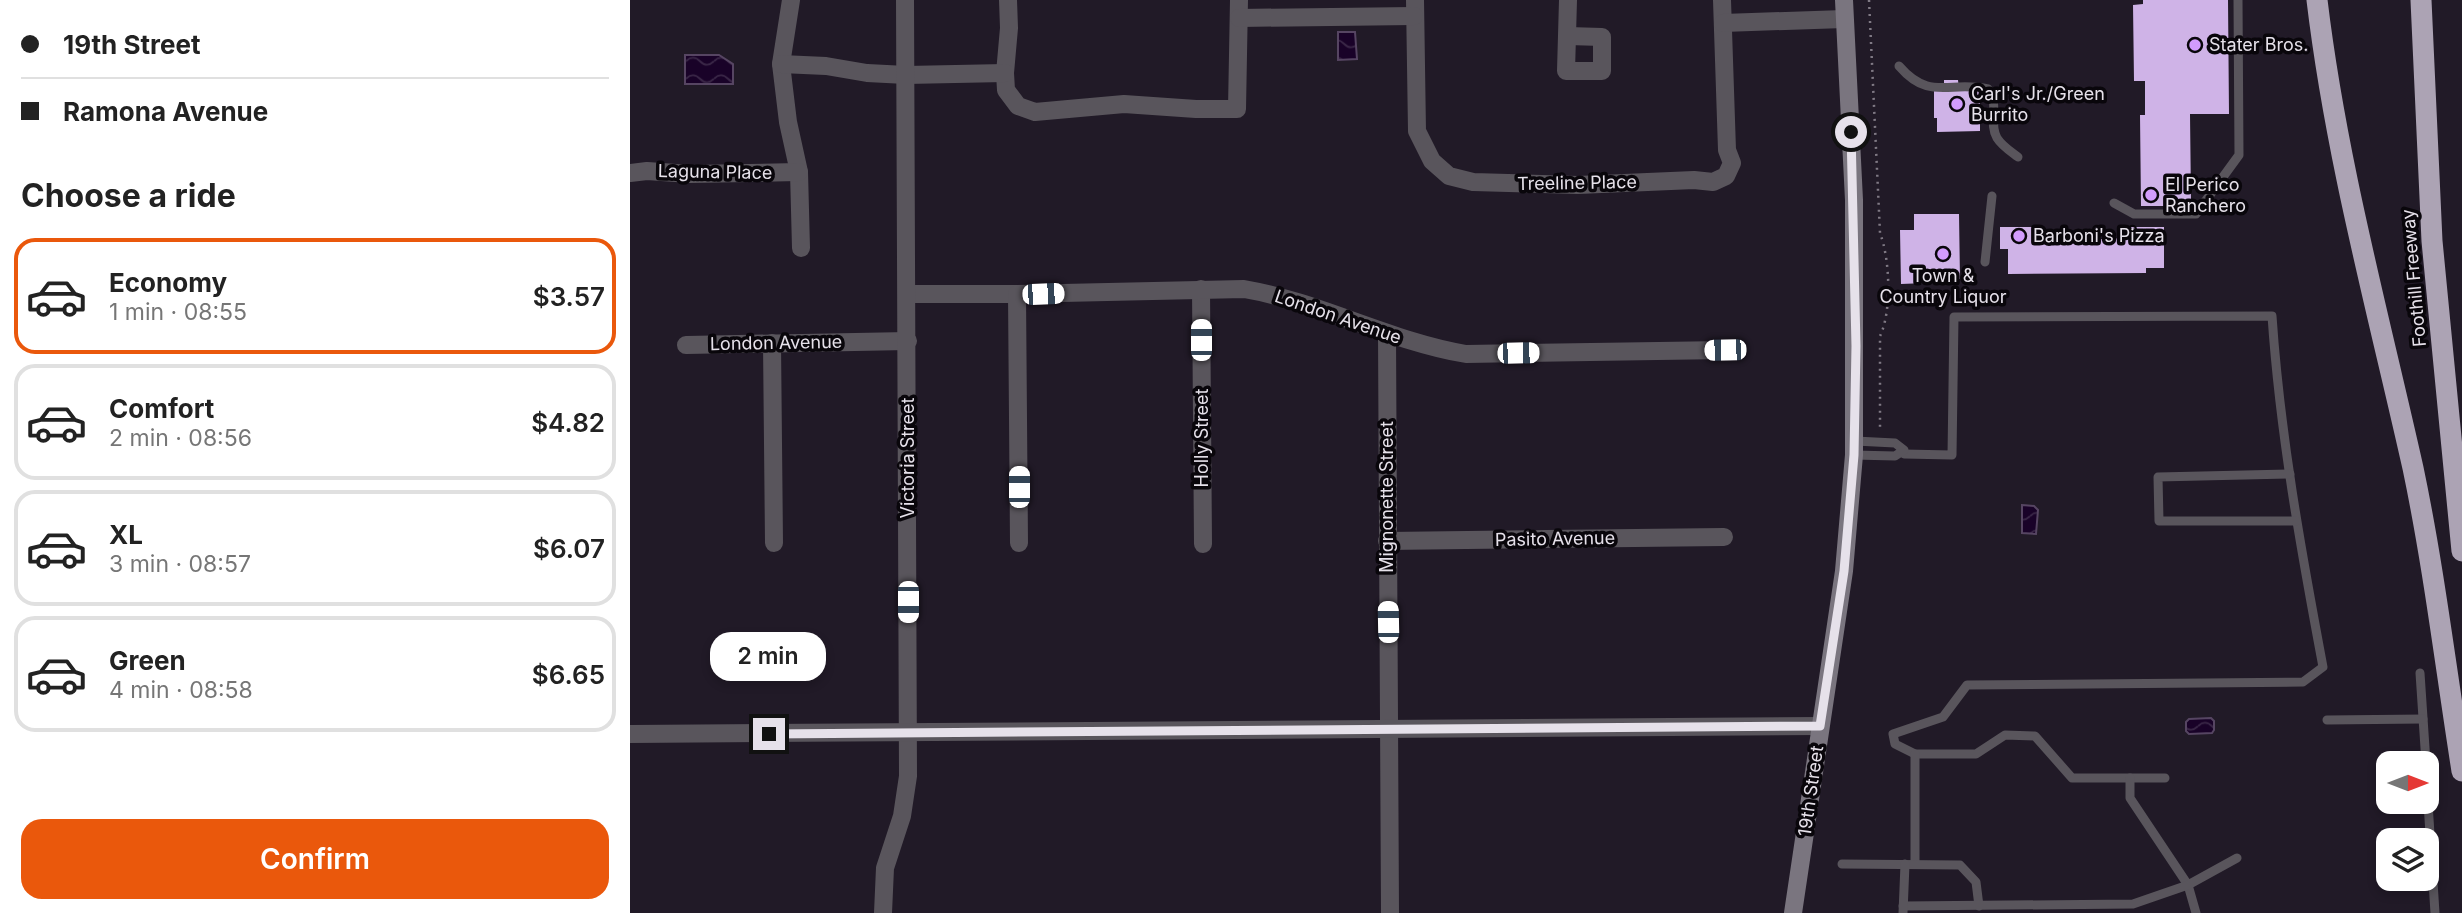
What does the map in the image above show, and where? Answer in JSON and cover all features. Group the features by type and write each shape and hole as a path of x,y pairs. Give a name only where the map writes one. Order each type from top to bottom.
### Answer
{"highway":[{"path":"2317,0 2340,153 2413,470 2462,771"},
{"name":"Foothill Freeway","path":"2421,0 2432,241 2462,551"}],"main road":[{"name":"19th Street","path":"1793,913 1844,571 1854,448 1854,200 1844,0"}],"street":[{"path":"791,0 781,64 788,122 799,172 801,248"},
{"name":"Victoria Street","path":"883,913 885,868 902,816 908,776 905,0"},
{"path":"1008,0 1010,28 1006,90 1018,106 1035,112 1124,104 1237,109 1239,9 1415,8"},
{"path":"1567,36 1568,0"},
{"path":"1722,0 1723,23 1844,19"},
{"name":"Treeline Place","path":"1415,8 1418,131 1432,161 1449,176 1473,182 1578,185 1694,180 1713,182 1726,176 1732,163 1727,150 1723,23"},
{"path":"781,64 826,66 867,74 1005,74"},
{"name":"Laguna Place","path":"630,173 799,172"},
{"name":"Holly Street","path":"1201,289 1203,544"},
{"name":"London Avenue","path":"908,294 1244,289 1276,294 1387,334 1432,348 1466,354 1725,350"},
{"path":"1017,294 1019,542"},
{"name":"Mignonette Street","path":"1387,334 1390,913"},
{"name":"London Avenue","path":"686,345 908,341"},
{"path":"772,343 774,542"},
{"name":"Pasito Avenue","path":"1387,541 1724,537"},
{"path":"630,734 1389,731 1820,726"}],"lane":[{"path":"2115,203 2134,214 2196,214 2239,155 2238,0"},
{"path":"1899,65 1912,79 1927,87 1988,89 1994,100 1995,134 2005,147 2018,157"},
{"path":"1985,262 1992,196"},
{"path":"1905,454 1952,455 1954,317 2272,316 2276,374 2296,521 2323,667 2303,682 1967,685 1943,717 1893,733 1895,744 1914,754 1976,754 2006,735 2035,736 2073,778 2165,778"},
{"path":"2290,474 2158,477 2159,521 2296,521"},
{"path":"2420,673 2425,751"},
{"path":"2327,720 2423,719"},
{"path":"1914,754 1910,864 1903,910 2133,904 2188,885 2237,858"},
{"path":"2130,778 2130,798 2188,885 2196,913"},
{"path":"2429,814 2435,913"},
{"path":"1842,864 1960,865 1976,882 1979,906"}],"path":[{"path":"1869,0 1880,233 1886,248 1887,280 1886,322 1880,336 1880,431"}],"water":[{"path":"1338,32 1355,32 1357,59 1338,60"},
{"path":"685,55 719,55 733,64 733,84 685,84"},
{"path":"2022,505 2034,506 2038,510 2036,534 2022,533"},
{"path":"2211,718 2214,721 2212,733 2189,734 2186,731 2186,722 2189,719"}],"building":[{"path":"2143,0 2228,0 2229,114 2190,114 2191,201 2167,202 2167,206 2141,206 2140,115 2145,115 2145,81 2134,81 2133,5 2143,4"},
{"name":"Carl's Jr./Green Burrito","path":"1944,80 1958,80 1959,89 1980,90 1980,131 1937,132 1934,89 1944,89"},
{"path":"1914,214 1959,214 1960,279 1901,284 1900,230 1914,230"},
{"path":"2000,227 2037,227 2037,233 2043,233 2049,239 2061,239 2061,232 2101,231 2101,239 2116,239 2121,233 2128,233 2128,227 2164,227 2164,268 2146,268 2146,273 2008,274 2008,249 2000,249"}],"place":[{"name":"Stater Bros.","path":"2195,45"},
{"name":"Carl's Jr./Green Burrito","path":"1957,104"},
{"name":"El Perico Ranchero","path":"2151,195"},
{"name":"Barboni's Pizza","path":"2019,236"},
{"name":"Town & Country Liquor","path":"1943,254"}],"route":[{"path":"769,734 1820,726 1844,571 1854,455 1856,346 1851,132"}]}
